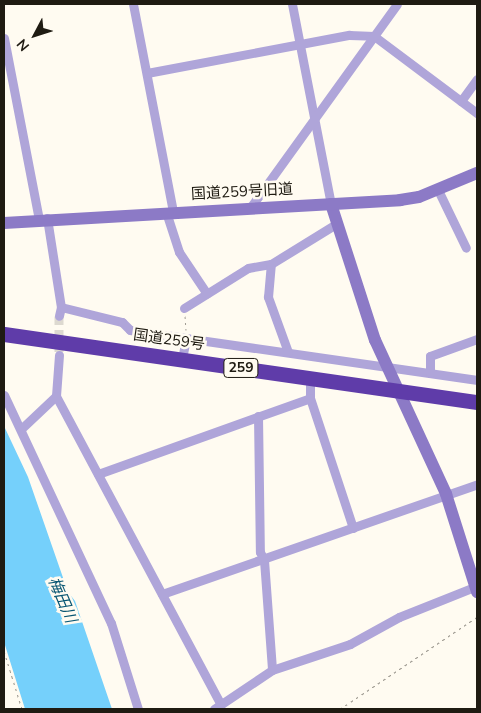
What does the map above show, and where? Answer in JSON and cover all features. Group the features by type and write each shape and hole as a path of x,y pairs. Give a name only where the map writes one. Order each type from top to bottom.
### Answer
{"highway":[{"name":"国道259号","path":"4,334 477,402"}],"street":[{"path":"133,4 147,74 169,212 179,252 207,294"},
{"path":"59,355 56,396 162,594 218,707 272,670 350,644 406,614 477,588 446,494 375,340 336,224 292,4"},
{"path":"250,208 398,4"},
{"path":"147,74 349,35 374,36 477,113"},
{"path":"4,38 43,218 60,311 122,322 130,330 477,380"},
{"path":"461,101 477,79"},
{"name":"国道259号旧道","path":"4,223 43,218 400,200 438,190 477,173"},
{"path":"438,190 466,248"},
{"path":"184,308 248,268 271,264 336,224"},
{"path":"271,264 268,297 288,352"},
{"path":"182,359 186,338"},
{"path":"430,372 430,356 477,338"},
{"path":"310,378 310,398 353,528"},
{"path":"4,395 111,622 138,709"},
{"path":"21,429 56,396"},
{"path":"98,474 310,398"},
{"path":"258,416 259,537 264,560 272,670"},
{"path":"162,594 264,560 477,484"}],"path":[{"path":"184,308 186,338"},
{"path":"340,709 477,617"},
{"path":"4,651 22,709"}],"water":[{"name":"梅田川","path":"4,426 28,477 68,592 75,601 112,709 25,709 4,642"}],"tunnel":[{"path":"59,316 59,355"}]}
